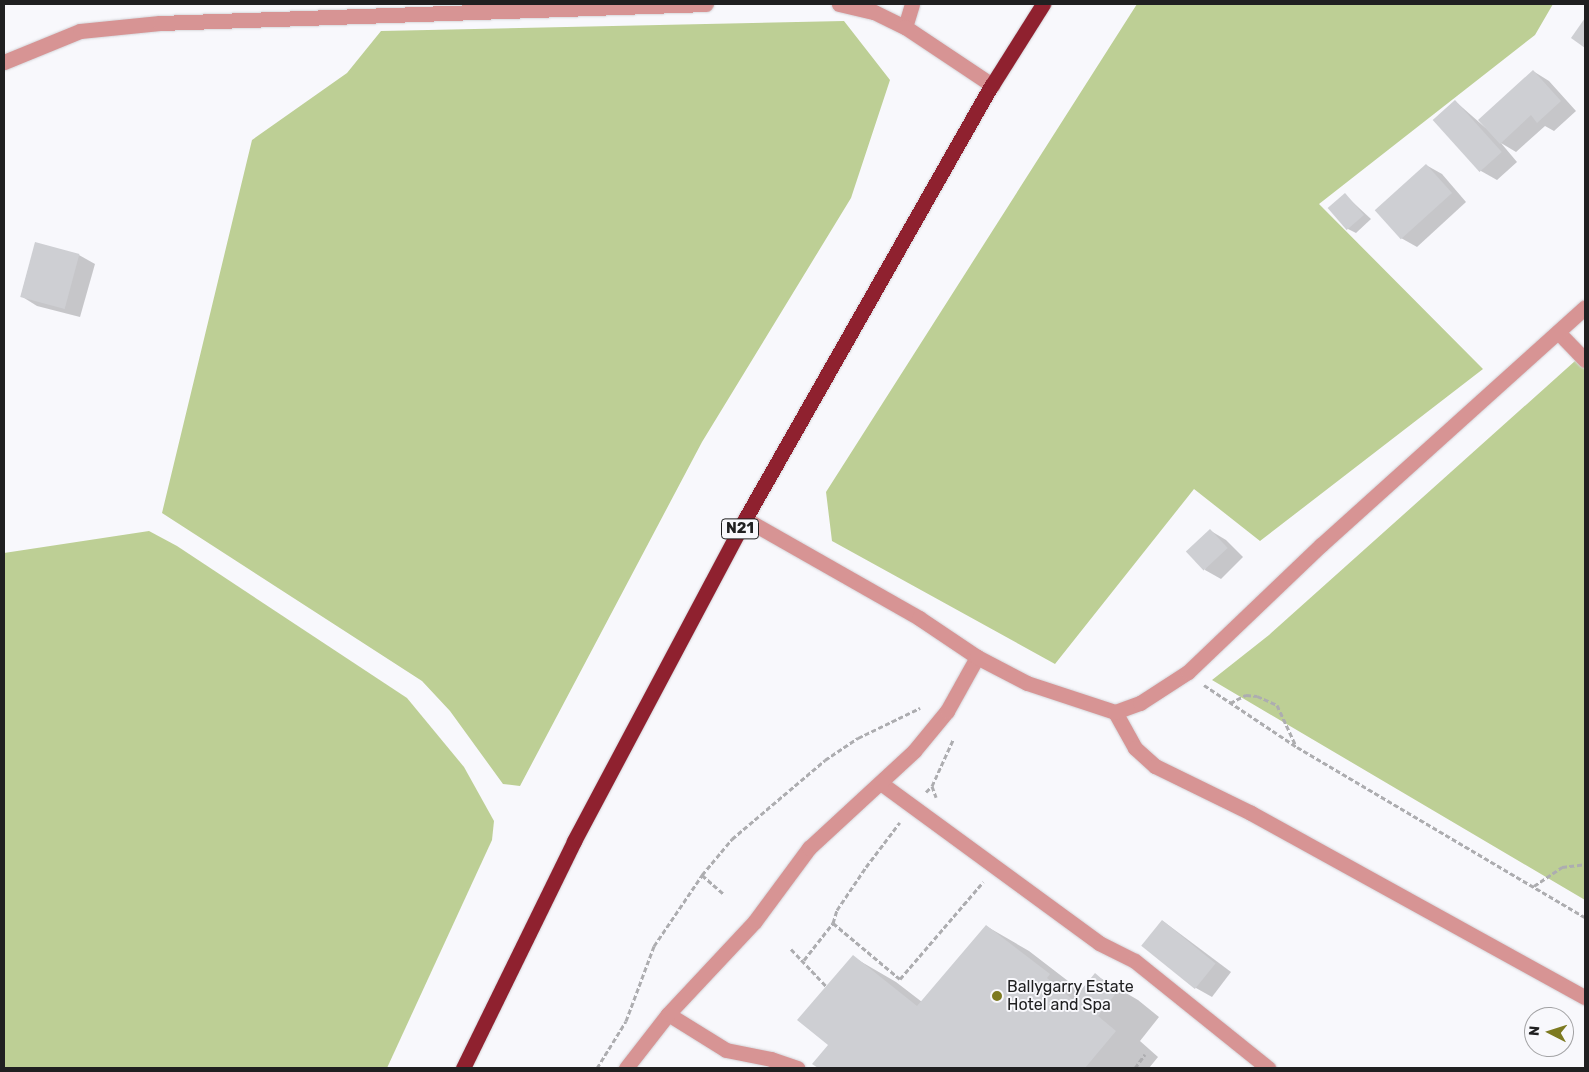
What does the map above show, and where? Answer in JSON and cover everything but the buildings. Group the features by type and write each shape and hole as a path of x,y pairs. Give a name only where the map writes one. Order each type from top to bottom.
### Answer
{"highway":[{"name":"N21","path":"463,1068 574,841 746,519 992,85 1043,4"}],"street":[{"path":"4,62 80,31 160,23 706,4"},
{"path":"839,4 874,12 905,27 992,85"},
{"path":"905,27 912,4"},
{"path":"746,519 919,618 976,657 1027,683 1115,712 1140,703 1188,672 1321,545 1585,307"},
{"path":"1558,332 1585,360"},
{"path":"626,1068 668,1014 755,921 809,848 882,784 947,711 976,657"},
{"path":"1115,712 1135,748 1155,766 1251,813 1585,997"},
{"path":"882,784 1099,942 1135,961 1268,1068"},
{"path":"668,1014 726,1050 771,1059 797,1068"}],"path":[{"path":"1188,672 1230,703 1297,747 1585,917"},
{"path":"1230,703 1246,696 1257,696 1277,706 1297,747"},
{"path":"596,1068 626,1021 654,946 702,875 751,820 805,775 858,738 919,710 923,705"},
{"path":"921,797 932,786 954,738"},
{"path":"804,960 833,923 842,903 903,818"},
{"path":"1534,886 1562,867 1585,864"},
{"path":"702,875 724,894"},
{"path":"833,923 900,979 988,876"},
{"path":"791,949 804,960 826,986"},
{"path":"1135,1068 1145,1054"}],"green space":[{"path":"1137,4 1553,4 1535,35 1319,204 1483,369 1260,541 1194,489 1055,664 832,541 826,492"},
{"path":"844,21 890,80 851,198 702,442 520,786 503,784 450,711 422,681 162,513 252,140 347,73 381,31"},
{"path":"1585,352 1585,900 1212,680 1269,635"},
{"path":"149,531 177,546 407,698 464,767 494,821 492,840 387,1068 4,1068 4,553"}],"place":[{"name":"Ballygarry Estate Hotel and Spa","path":"997,996"}]}
